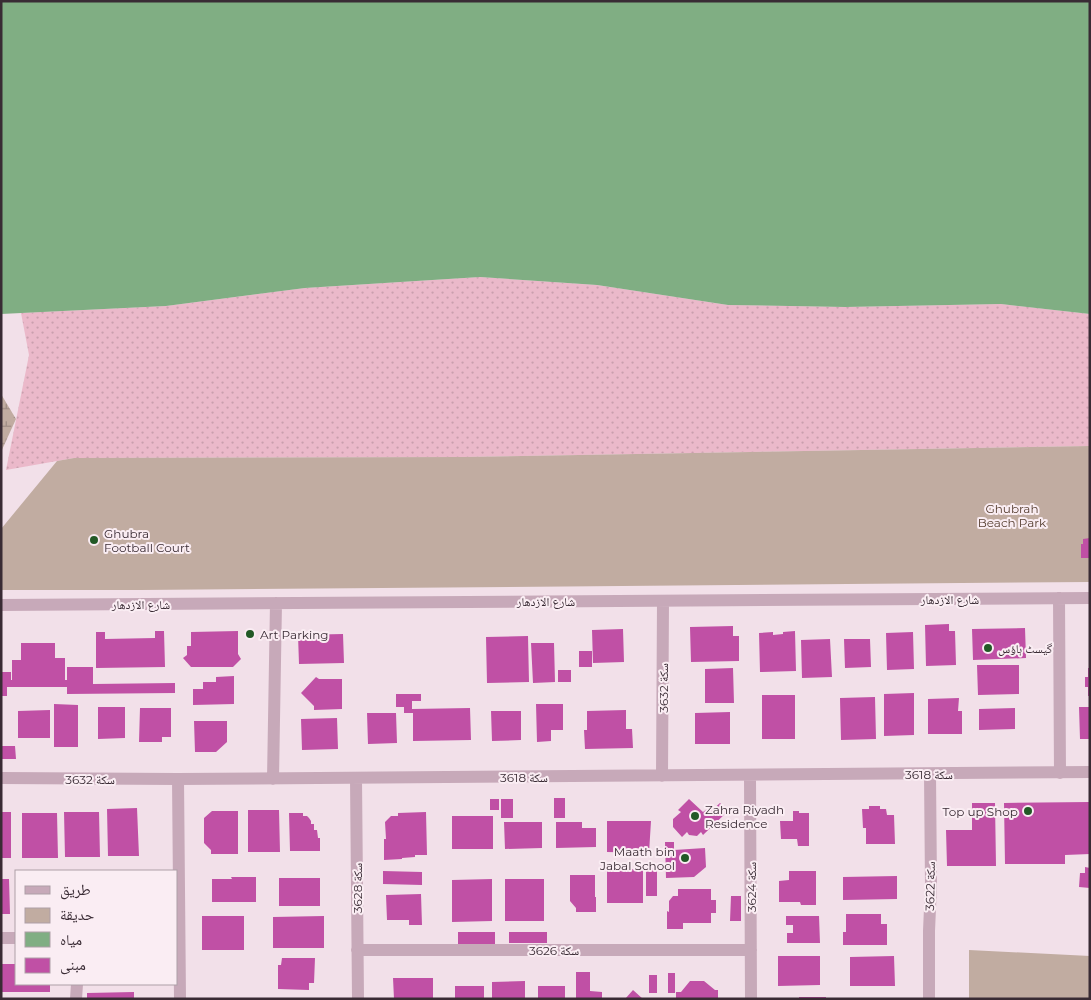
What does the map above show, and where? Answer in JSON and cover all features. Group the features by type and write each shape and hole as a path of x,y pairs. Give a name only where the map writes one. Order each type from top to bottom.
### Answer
{"street":[{"path":"1060,598 1060,773"},
{"name":"شارع الازدهار","path":"1,604 1090,598"},
{"name":"سكة 3632","path":"662,776 663,601"},
{"path":"273,779 276,603"},
{"name":"سكة 3618","path":"178,780 1090,772"},
{"name":"سكة 3622","path":"929,999 930,774"},
{"name":"سكة 3624","path":"750,775 751,999"},
{"name":"سكة 3632","path":"1,778 178,780"},
{"name":"سكة 3628","path":"356,778 358,999"},
{"path":"178,780 180,999"},
{"path":"1,938 15,938"},
{"name":"سكة 3626","path":"357,950 751,950"},
{"path":"76,985 76,999"}],"green space":[{"path":"1,394 16,419 1,452"},
{"name":"Ghubrah Beach Park","path":"1090,446 1090,582 1,590 1,529 57,461 74,458 463,457"},
{"path":"969,950 1090,956 1090,999 969,999"}],"sand":[{"path":"480,277 597,285 728,305 845,307 1001,304 1090,314 1090,446 463,457 74,458 6,470 29,355 21,313 166,306 305,288"}],"water":[{"path":"1,1 1090,1 1090,314 1001,304 845,307 728,305 597,285 480,277 305,288 166,306 1,314"}],"building":[{"path":"1090,538 1090,558 1081,558 1083,539"},
{"path":"949,624 949,631 955,631 956,665 926,666 925,625"},
{"path":"733,626 733,636 739,636 739,661 691,662 690,627"},
{"path":"1025,628 1026,658 973,660 972,629"},
{"path":"623,629 624,662 593,663 592,630"},
{"path":"155,631 164,631 165,667 96,668 96,632 105,632 105,639 155,638"},
{"path":"238,631 238,654 241,659 233,667 191,667 183,658 187,655 187,646 191,646 191,632"},
{"path":"795,631 796,671 760,672 759,633 773,632 773,635"},
{"path":"913,632 914,669 887,670 886,633"},
{"path":"343,634 344,663 299,664 298,635"},
{"path":"528,636 529,682 487,683 486,637"},
{"path":"830,639 832,677 802,678 801,640"},
{"path":"844,639 870,639 871,667 845,668"},
{"path":"21,643 55,643 55,658 65,658 65,680 67,680 67,667 93,667 93,684 175,683 175,693 67,694 67,687 7,687 7,696 1,696 1,672 11,672 12,680 12,660 21,660"},
{"path":"531,643 554,643 555,682 533,683"},
{"path":"579,651 592,651 592,667 579,667"},
{"path":"977,665 1019,665 1019,694 978,695"},
{"path":"733,668 734,703 705,703 705,669"},
{"path":"1088,668 1090,668 1090,696 1088,696 1088,687 1085,687 1085,677 1088,677"},
{"path":"558,670 571,670 571,682 558,682"},
{"path":"234,676 234,704 193,705 193,689 203,689 203,682 216,682 216,677"},
{"path":"316,677 319,679 342,679 342,709 314,710 314,706 301,693"},
{"path":"914,693 914,735 884,736 884,694"},
{"path":"396,694 421,694 421,701 412,701 412,709 470,708 471,740 413,741 413,713 404,713 404,707 396,707"},
{"path":"762,695 795,695 795,739 762,739"},
{"path":"875,697 876,739 841,740 840,698"},
{"path":"959,698 958,711 962,711 962,734 928,734 928,699"},
{"path":"54,704 78,705 78,747 54,747"},
{"path":"536,704 563,704 563,730 551,730 551,741 537,742"},
{"path":"98,707 125,707 125,738 98,739"},
{"path":"1079,707 1090,707 1090,739 1080,739"},
{"path":"140,708 171,708 171,737 162,737 162,742 139,742"},
{"path":"1015,708 1015,729 979,730 979,709"},
{"path":"50,710 50,738 18,738 18,711"},
{"path":"626,710 626,729 632,729 633,748 585,749 584,730 587,730 587,711"},
{"path":"491,711 521,711 521,740 492,741"},
{"path":"730,712 730,744 695,744 695,713"},
{"path":"367,713 396,713 397,743 368,744"},
{"path":"337,718 338,749 302,750 301,719"},
{"path":"194,721 227,721 227,742 216,752 195,752"},
{"path":"1,746 15,746 16,759 1,759"},
{"path":"554,798 565,798 565,818 554,818"},
{"path":"490,799 499,799 499,810 490,810"},
{"path":"501,799 513,799 513,818 501,818"},
{"name":"Zahra Riyadh Residence","path":"689,799 703,812 707,809 710,812 720,803 728,811 703,835 701,832 697,836 689,835 687,832 682,837 673,827 673,819 681,812 678,810"},
{"path":"1090,802 1090,854 1065,855 1065,864 1005,864 1004,803"},
{"path":"972,803 995,803 996,866 947,866 946,830 972,830"},
{"path":"869,806 880,806 880,809 886,809 887,815 894,815 895,844 866,844 866,828 863,828 862,809 869,809"},
{"path":"137,808 139,856 108,856 107,809"},
{"path":"248,810 279,810 280,852 248,852"},
{"path":"212,811 238,811 238,854 211,854 211,850 204,843 204,818"},
{"path":"793,811 809,813 809,846 798,846 797,839 781,839 780,821 793,821"},
{"path":"1,812 11,812 11,858 1,858"},
{"path":"64,812 99,812 100,857 65,857"},
{"path":"426,812 427,855 384,860 385,822 391,816 398,816 398,813"},
{"path":"22,813 57,813 58,858 22,858"},
{"path":"289,813 303,813 303,816 309,818 311,824 314,824 314,830 317,830 318,838 320,838 320,851 290,851"},
{"path":"452,816 493,816 493,849 452,849"},
{"path":"607,821 651,821 649,853 607,852"},
{"path":"504,822 542,822 542,848 505,849"},
{"path":"556,822 582,822 582,828 596,828 596,847 556,848"},
{"name":"Maath bin Jabal School","path":"665,842 674,842 674,850 705,848 706,867 694,877 666,878"},
{"path":"1085,867 1090,868 1090,888 1079,887 1080,873 1085,873"},
{"path":"646,868 657,868 657,896 646,896"},
{"path":"607,869 643,869 643,903 607,903"},
{"path":"383,871 422,872 422,885 383,884"},
{"path":"789,871 816,871 816,905 801,905 800,902 779,902 779,881 789,880"},
{"path":"570,875 595,875 596,912 576,912 576,908 570,901"},
{"path":"897,876 897,899 843,900 843,877"},
{"path":"231,877 256,877 256,902 212,902 212,879 232,879"},
{"path":"279,878 320,878 320,906 279,906"},
{"path":"1,879 9,879 10,914 1,914"},
{"path":"492,879 492,921 452,922 452,880"},
{"path":"505,879 544,879 544,921 505,921"},
{"path":"678,889 711,889 711,900 716,900 716,913 711,913 711,923 683,923 683,929 667,929 669,901 673,896 678,896"},
{"path":"421,894 422,925 409,925 409,920 387,920 386,895"},
{"path":"731,896 741,896 741,921 730,921"},
{"path":"846,914 881,914 881,924 887,924 887,945 843,945 843,932 846,932"},
{"path":"202,916 244,916 244,950 202,950"},
{"path":"324,916 324,948 273,948 273,917"},
{"path":"786,916 819,916 820,943 787,943 787,933 793,933 793,925 786,925"},
{"path":"458,932 495,932 495,944 458,944"},
{"path":"509,932 547,932 547,943 509,943"},
{"path":"778,956 820,956 820,985 778,986"},
{"path":"894,956 895,986 850,986 850,957"},
{"path":"282,958 315,958 314,983 309,983 309,990 278,989 278,965 281,965"},
{"path":"1,964 15,964 15,985 50,985 50,992 1,992"},
{"path":"576,972 590,972 590,991 602,992 602,999 576,999"},
{"path":"668,973 675,973 675,993 668,993"},
{"path":"649,975 657,975 657,993 649,993"},
{"path":"393,978 433,978 433,999 394,999"},
{"path":"525,981 525,999 492,999 492,982"},
{"path":"690,981 704,981 715,990 718,990 718,999 676,999 676,992 681,992"},
{"path":"455,986 484,986 484,999 455,999"},
{"path":"538,986 565,986 565,999 538,999"},
{"path":"633,990 643,999 625,999"},
{"path":"134,992 134,999 87,999 87,993"},
{"path":"799,997 826,997 826,999 799,999"}],"place":[{"name":"Ghubra Football Court","path":"94,540"},
{"name":"Art Parking","path":"250,634"},
{"name":"گیسٹ ہاؤس","path":"988,648"},
{"name":"Top up Shop","path":"1028,811"},
{"name":"Zahra Riyadh Residence","path":"695,816"},
{"name":"Maath bin Jabal School","path":"685,858"}]}
